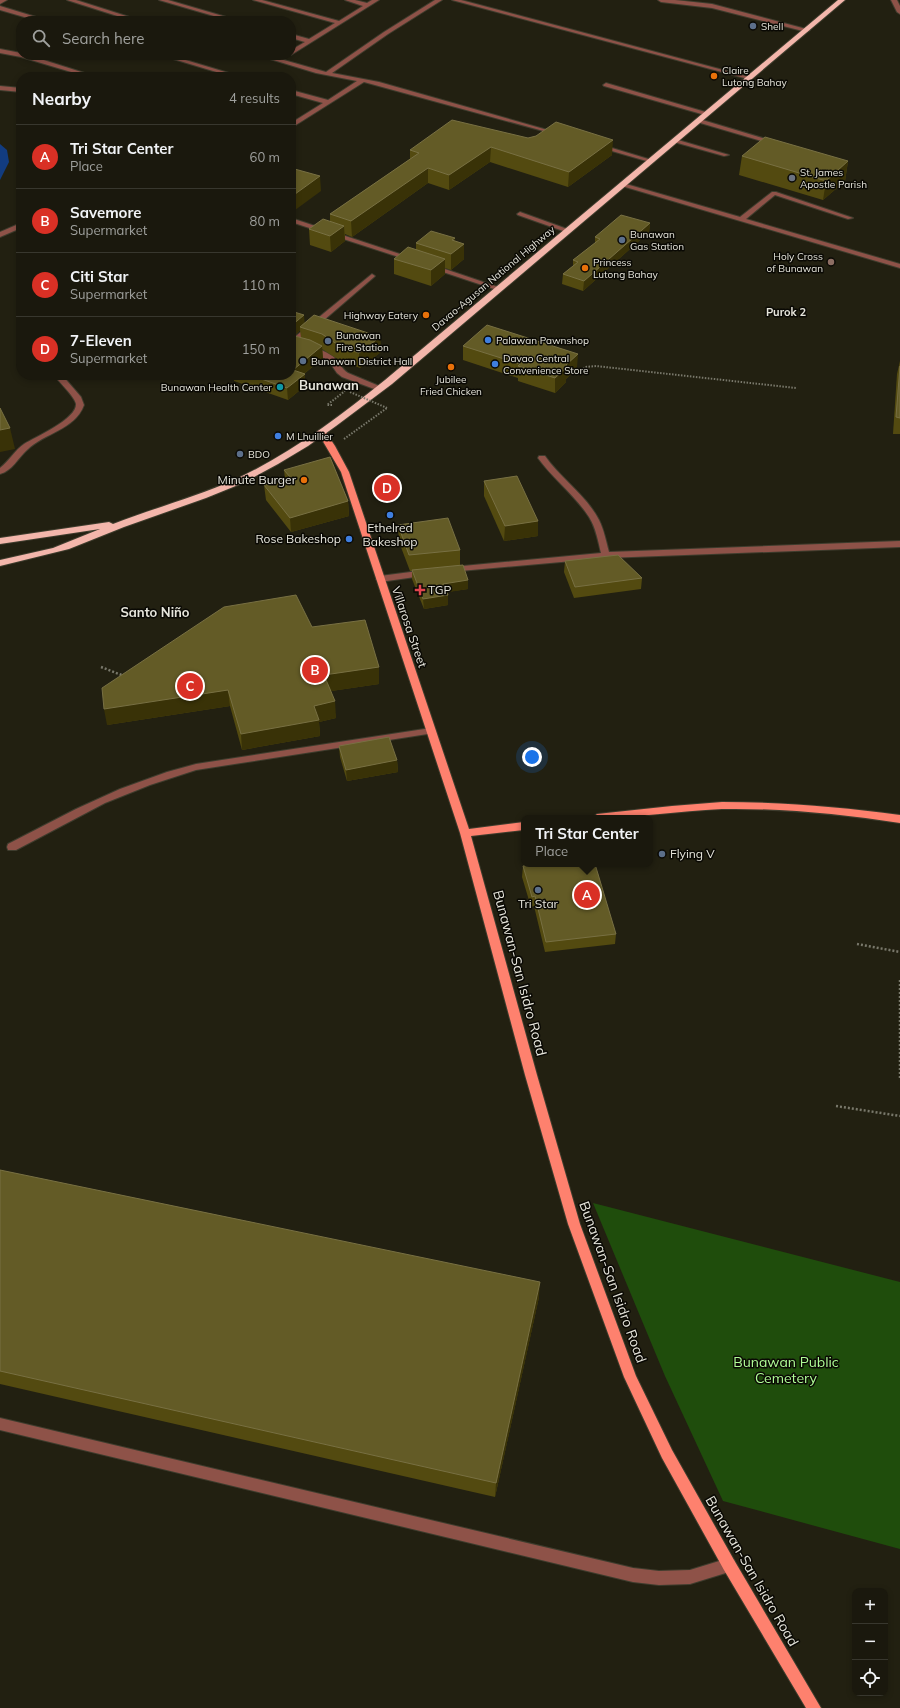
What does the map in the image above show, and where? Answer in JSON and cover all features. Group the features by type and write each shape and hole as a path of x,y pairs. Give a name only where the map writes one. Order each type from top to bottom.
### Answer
{"highway":[{"name":"Davao-Agusan National Highway","path":"0,563 38,555 75,544 126,522 168,509 229,486 275,463 322,433 349,414 624,185 842,0"},
{"name":"Davao-Agusan National Highway","path":"0,541 126,522"}],"main road":[{"name":"Villarosa Street","path":"322,433 332,446 344,472 466,833"},
{"path":"624,815 696,807 747,806 818,809 900,819"},
{"path":"466,833 521,826"},
{"name":"Bunawan-San Isidro Road","path":"466,833 574,1224 630,1377 667,1454 729,1565 814,1708"}],"street":[{"path":"0,2 4,0"},
{"path":"70,0 123,16"},
{"path":"162,0 219,16"},
{"path":"256,0 340,23"},
{"path":"348,0 368,5"},
{"path":"296,50 376,0"},
{"path":"328,73 386,33 439,0"},
{"path":"455,0 750,78"},
{"path":"661,0 712,6 807,30"},
{"path":"894,0 900,12"},
{"path":"0,8 27,16"},
{"path":"296,37 310,41"},
{"path":"0,51 16,54"},
{"path":"38,60 77,72"},
{"path":"180,60 222,72"},
{"path":"279,60 328,73 363,80 560,135"},
{"path":"296,123 363,80"},
{"path":"606,85 707,114"},
{"path":"0,88 16,90"},
{"path":"296,93 328,102"},
{"path":"699,121 780,145"},
{"path":"676,141 726,155"},
{"path":"591,144 652,161"},
{"path":"624,185 900,266"},
{"path":"740,219 774,193 850,218"},
{"path":"520,214 568,231"},
{"path":"296,222 419,262"},
{"path":"0,234 16,227"},
{"path":"427,264 499,288"},
{"path":"296,339 372,276"},
{"path":"296,344 331,358 345,375 380,388"},
{"path":"0,472 4,470 25,446 65,424 78,411 80,405 78,399 62,380"},
{"path":"542,458 549,469 593,517 606,556"},
{"path":"380,579 606,556 900,544"},
{"path":"12,847 81,809 126,789 165,775 196,767 431,731"},
{"path":"0,1424 633,1575 677,1578 690,1577 729,1565"}],"path":[{"path":"579,373 585,367 596,366 796,388"},
{"path":"330,406 327,405 358,381"},
{"path":"332,446 387,408 350,392"},
{"path":"101,668 126,677"},
{"path":"857,944 900,952"},
{"path":"900,980 900,1078"},
{"path":"836,1106 900,1116"}],"green space":[{"name":"Bunawan Public Cemetery","path":"593,1203 900,1282 900,1549 723,1501 665,1376"}],"water":[{"path":"0,144 7,150 9,162 0,180"}],"building":[{"path":"452,120 528,138 536,136 556,122 613,140 569,172 491,147 449,175 428,168 351,221 330,214 419,153 410,150"},
{"path":"765,137 848,161 826,181 742,156"},
{"path":"296,169 320,176 296,193"},
{"path":"621,215 650,223 584,281 563,274 578,262 573,260 600,239 595,237"},
{"path":"323,219 344,226 330,236 309,229"},
{"path":"431,231 455,238 452,240 464,244 451,254 416,243"},
{"path":"408,247 445,259 431,270 394,259"},
{"path":"296,313 304,315 296,322"},
{"path":"314,315 380,337 359,353 338,345 322,334 300,327"},
{"path":"487,325 578,354 555,378 518,366 520,364 463,346"},
{"path":"296,336 310,340 322,346 296,368"},
{"path":"900,366 900,418 896,417"},
{"path":"296,371 305,374 287,388 264,380 296,380"},
{"path":"0,408 10,428 0,430"},
{"path":"330,457 348,501 290,518 264,485 290,477 284,470"},
{"path":"517,476 538,521 505,526 484,481"},
{"path":"448,518 460,550 409,555 398,525"},
{"path":"618,555 642,578 575,587 565,561"},
{"path":"463,565 468,580 443,584 448,595 423,599 412,570"},
{"path":"296,595 312,627 365,620 379,667 324,675 335,701 314,706 319,720 241,734 228,690 104,709 102,688 224,607"},
{"path":"389,737 397,760 346,770 339,746"},
{"path":"523,867 596,867 616,934 546,942 535,896 532,897"},
{"path":"0,1170 540,1282 496,1483 0,1371"}],"place":[{"name":"Shell","path":"753,26"},
{"name":"Claire Lutong Bahay","path":"714,76"},
{"name":"St. James Apostle Parish","path":"792,178"},
{"name":"Bunawan Gas Station","path":"622,240"},
{"name":"Holy Cross of Bunawan","path":"831,262"},
{"name":"Princess Lutong Bahay","path":"585,268"},
{"name":"Highway Eatery","path":"426,315"},
{"name":"Palawan Pawnshop","path":"488,340"},
{"name":"Bunawan Fire Station","path":"328,341"},
{"name":"Bunawan District Hall","path":"303,361"},
{"name":"Davao Central Convenience Store","path":"495,364"},
{"name":"Jubilee Fried Chicken","path":"451,367"},
{"name":"Bunawan Health Center","path":"280,387"},
{"name":"M Lhuillier","path":"278,436"},
{"name":"BDO","path":"240,454"},
{"name":"Minute Burger","path":"304,480"},
{"name":"7-Eleven","path":"387,488"},
{"name":"Ethelred Bakeshop","path":"390,515"},
{"name":"Rose Bakeshop","path":"349,539"},
{"name":"TGP","path":"420,590"},
{"name":"Savemore","path":"315,670"},
{"name":"Citi Star","path":"190,686"},
{"name":"Flying V","path":"662,854"},
{"name":"Tri Star","path":"538,890"},
{"name":"Tri Star Center","path":"587,895"}],"district":[{"name":"Purok 2","path":"786,312"},
{"name":"Bunawan","path":"329,385"},
{"name":"Santo Niño","path":"155,612"}]}
